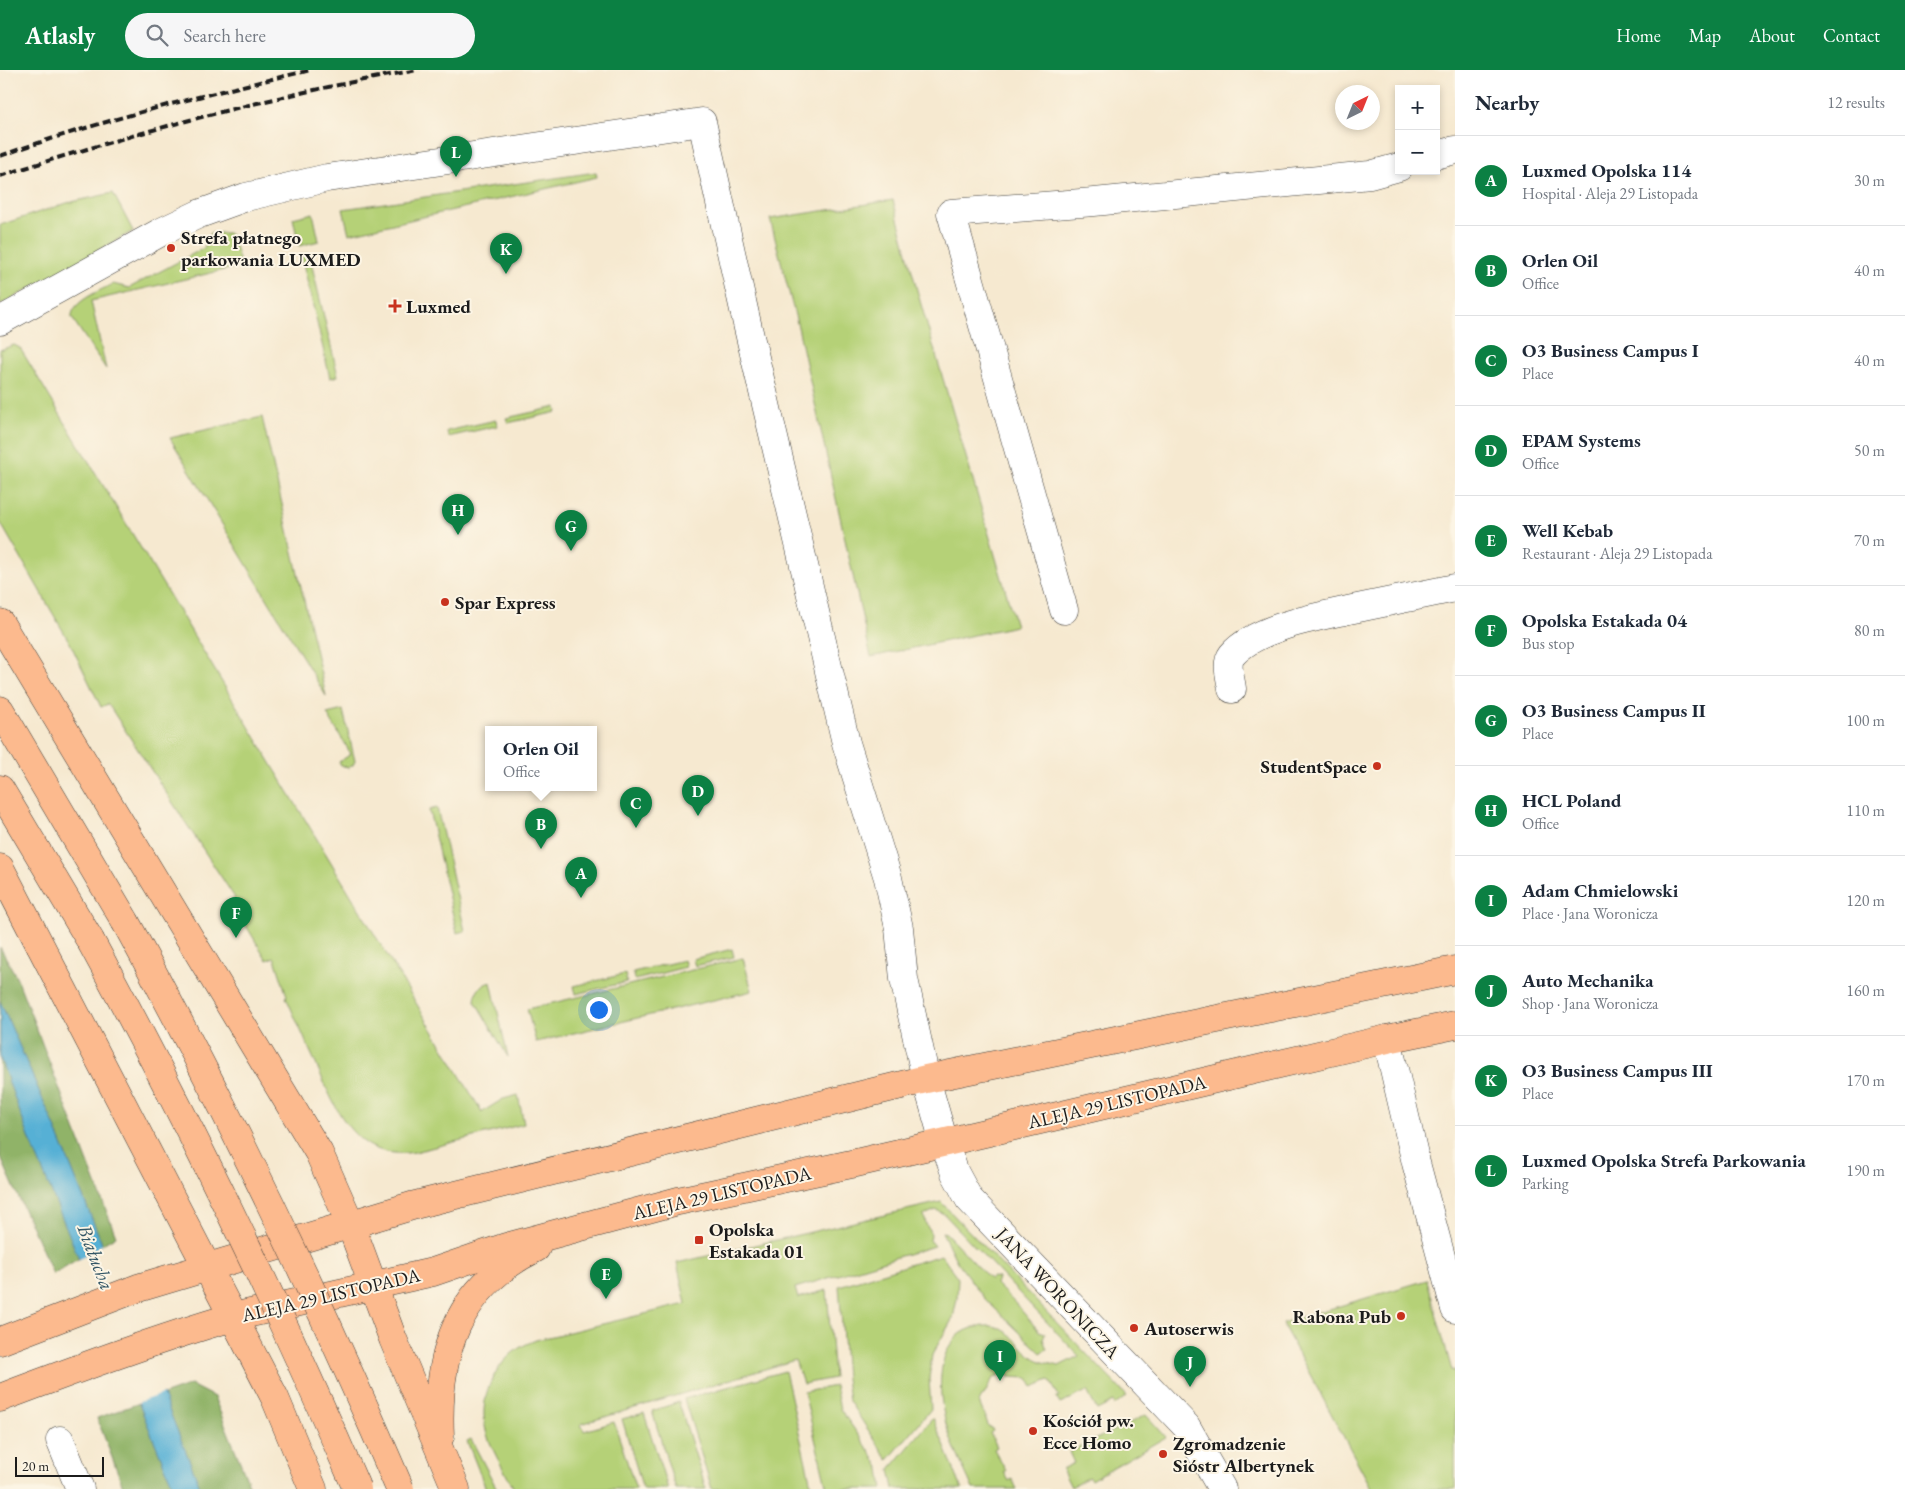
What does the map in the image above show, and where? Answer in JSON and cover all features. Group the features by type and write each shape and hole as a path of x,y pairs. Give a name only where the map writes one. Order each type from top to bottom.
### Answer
{"main road":[{"path":"0,624 311,1138 350,1223 373,1286 456,1489"},
{"path":"0,710 125,921 196,1054 265,1191 323,1313 400,1489"},
{"path":"0,789 90,940 194,1137 286,1329 357,1489"},
{"path":"0,868 275,1398 313,1489"},
{"path":"0,1341 138,1288 415,1205 926,1079 1455,970"},
{"name":"ALEJA 29 LISTOPADA","path":"0,1398 77,1369 233,1317 432,1272 506,1247 583,1225 678,1201 856,1163 1387,1039 1455,1025"},
{"path":"441,1452 439,1412 443,1366 456,1326 469,1303 497,1273 529,1251 583,1225"}],"street":[{"name":"JANA WORONICZA","path":"0,321 161,232 199,214 246,197 327,178 702,122 748,328 846,743 888,878 899,928 906,988 926,1079 955,1173 969,1198 1186,1426 1222,1489"},
{"path":"1440,154 1455,150"},
{"path":"1064,610 951,213 1094,202 1370,175 1395,168"},
{"path":"1232,689 1228,667 1231,656 1250,642 1270,632 1298,622 1455,588"},
{"path":"1387,1039 1416,1163 1455,1309"},
{"path":"60,1440 80,1489"}],"green space":[{"path":"596,172 597,177 349,234 343,209"},
{"path":"113,193 133,231 0,305 0,225 67,203"},
{"path":"893,200 920,301 1016,626 871,657 798,327 770,219"},
{"path":"313,213 319,241 299,246 293,218"},
{"path":"210,233 228,233 232,236 241,266 91,301 106,369 72,318 76,307 87,297 113,284 129,288 204,248"},
{"path":"309,253 338,376 330,378 301,255"},
{"path":"14,345 20,348 482,1112 503,1099 518,1095 524,1124 415,1152 395,1153 376,1149 364,1142 341,1117 286,997 274,957 267,960 231,901 235,898 108,704 101,707 70,643 0,522 0,350"},
{"path":"556,407 557,412 508,423 506,418"},
{"path":"262,417 326,696 170,438"},
{"path":"496,420 497,426 448,437 447,431"},
{"path":"343,710 355,761 348,768 339,762 351,754 327,714"},
{"path":"437,808 465,931 457,933 429,810"},
{"path":"0,947 17,978 116,1236 53,1274 0,1156"},
{"path":"732,949 734,957 695,966 693,959"},
{"path":"743,958 752,991 536,1042 527,1009"},
{"path":"684,960 686,967 635,980 633,972"},
{"path":"625,974 627,982 576,994 574,986"},
{"path":"491,982 508,1057 475,1001 479,989"},
{"path":"941,1202 1127,1396 1115,1405 1113,1402 1097,1410 1087,1391 1060,1404 1056,1397 1059,1396 1049,1380 1033,1387 1028,1378 1009,1377 1009,1375 1000,1374 993,1378 979,1402 989,1427 993,1431 990,1433 997,1447 994,1449 1006,1471 1004,1472 1009,1481 1012,1479 1017,1489 973,1489 955,1450 945,1420 941,1381 942,1366 946,1353 952,1342 962,1333 975,1327 991,1326 997,1327 1009,1334 1028,1353 1042,1362 1059,1366 1079,1356 944,1214 936,1210 924,1215 931,1234 930,1241 934,1246 795,1288 798,1298 827,1290 834,1378 803,1384 795,1360 581,1424 584,1431 614,1422 636,1489 514,1489 486,1433 484,1405 490,1384 500,1366 517,1349 536,1340 686,1304 677,1263"},
{"path":"942,1232 946,1233 990,1279 993,1277 998,1278 996,1284 1039,1331 1045,1333 1043,1339 1047,1349 1041,1353 984,1298 957,1262"},
{"path":"941,1255 958,1278 957,1299 953,1318 932,1355 929,1379 931,1409 888,1460 849,1401 839,1286"},
{"path":"1427,1280 1452,1371 1455,1370 1455,1489 1372,1489 1282,1323"},
{"path":"785,1371 812,1489 712,1489 684,1399"},
{"path":"191,1385 214,1397 251,1489 124,1489 97,1418"},
{"path":"835,1386 840,1409 880,1469 883,1489 827,1489 804,1392"},
{"path":"679,1402 706,1489 676,1489 652,1411"},
{"path":"644,1413 668,1489 643,1489 622,1419"},
{"path":"1146,1415 1166,1437 1091,1480 1089,1477 1071,1487 1062,1469 1074,1463 1069,1452"},
{"path":"933,1418 962,1489 894,1489 890,1469"},
{"path":"471,1439 497,1489 486,1489 467,1441"}],"water":[{"name":"Białucha","path":"0,1001 57,1132 201,1489 174,1489 30,1140 0,1058"}],"pier":[{"path":"104,1243 165,1393 136,1403 77,1261"}],"railway":[{"path":"0,156 154,108 311,70"},
{"path":"0,176 155,129 259,102 418,70"}],"place":[{"name":"Luxmed Opolska Strefa Parkowania","path":"456,177"},
{"name":"Strefa płatnego parkowania LUXMED","path":"171,248"},
{"name":"O3 Business Campus III","path":"506,274"},
{"name":"Luxmed","path":"395,306"},
{"name":"HCL Poland","path":"458,535"},
{"name":"O3 Business Campus II","path":"571,551"},
{"name":"Spar Express","path":"445,602"},
{"name":"StudentSpace","path":"1377,766"},
{"name":"EPAM Systems","path":"698,816"},
{"name":"O3 Business Campus I","path":"636,828"},
{"name":"Orlen Oil","path":"541,849"},
{"name":"Luxmed Opolska 114","path":"581,898"},
{"name":"Opolska Estakada 04","path":"236,938"},
{"name":"Opolska Estakada 01","path":"699,1240"},
{"name":"Well Kebab","path":"606,1299"},
{"name":"Rabona Pub","path":"1401,1316"},
{"name":"Autoserwis","path":"1134,1328"},
{"name":"Adam Chmielowski","path":"1000,1381"},
{"name":"Auto Mechanika","path":"1190,1387"},
{"name":"Kościół pw. Ecce Homo","path":"1033,1431"},
{"name":"Zgromadzenie Sióstr Albertynek","path":"1163,1454"}]}
